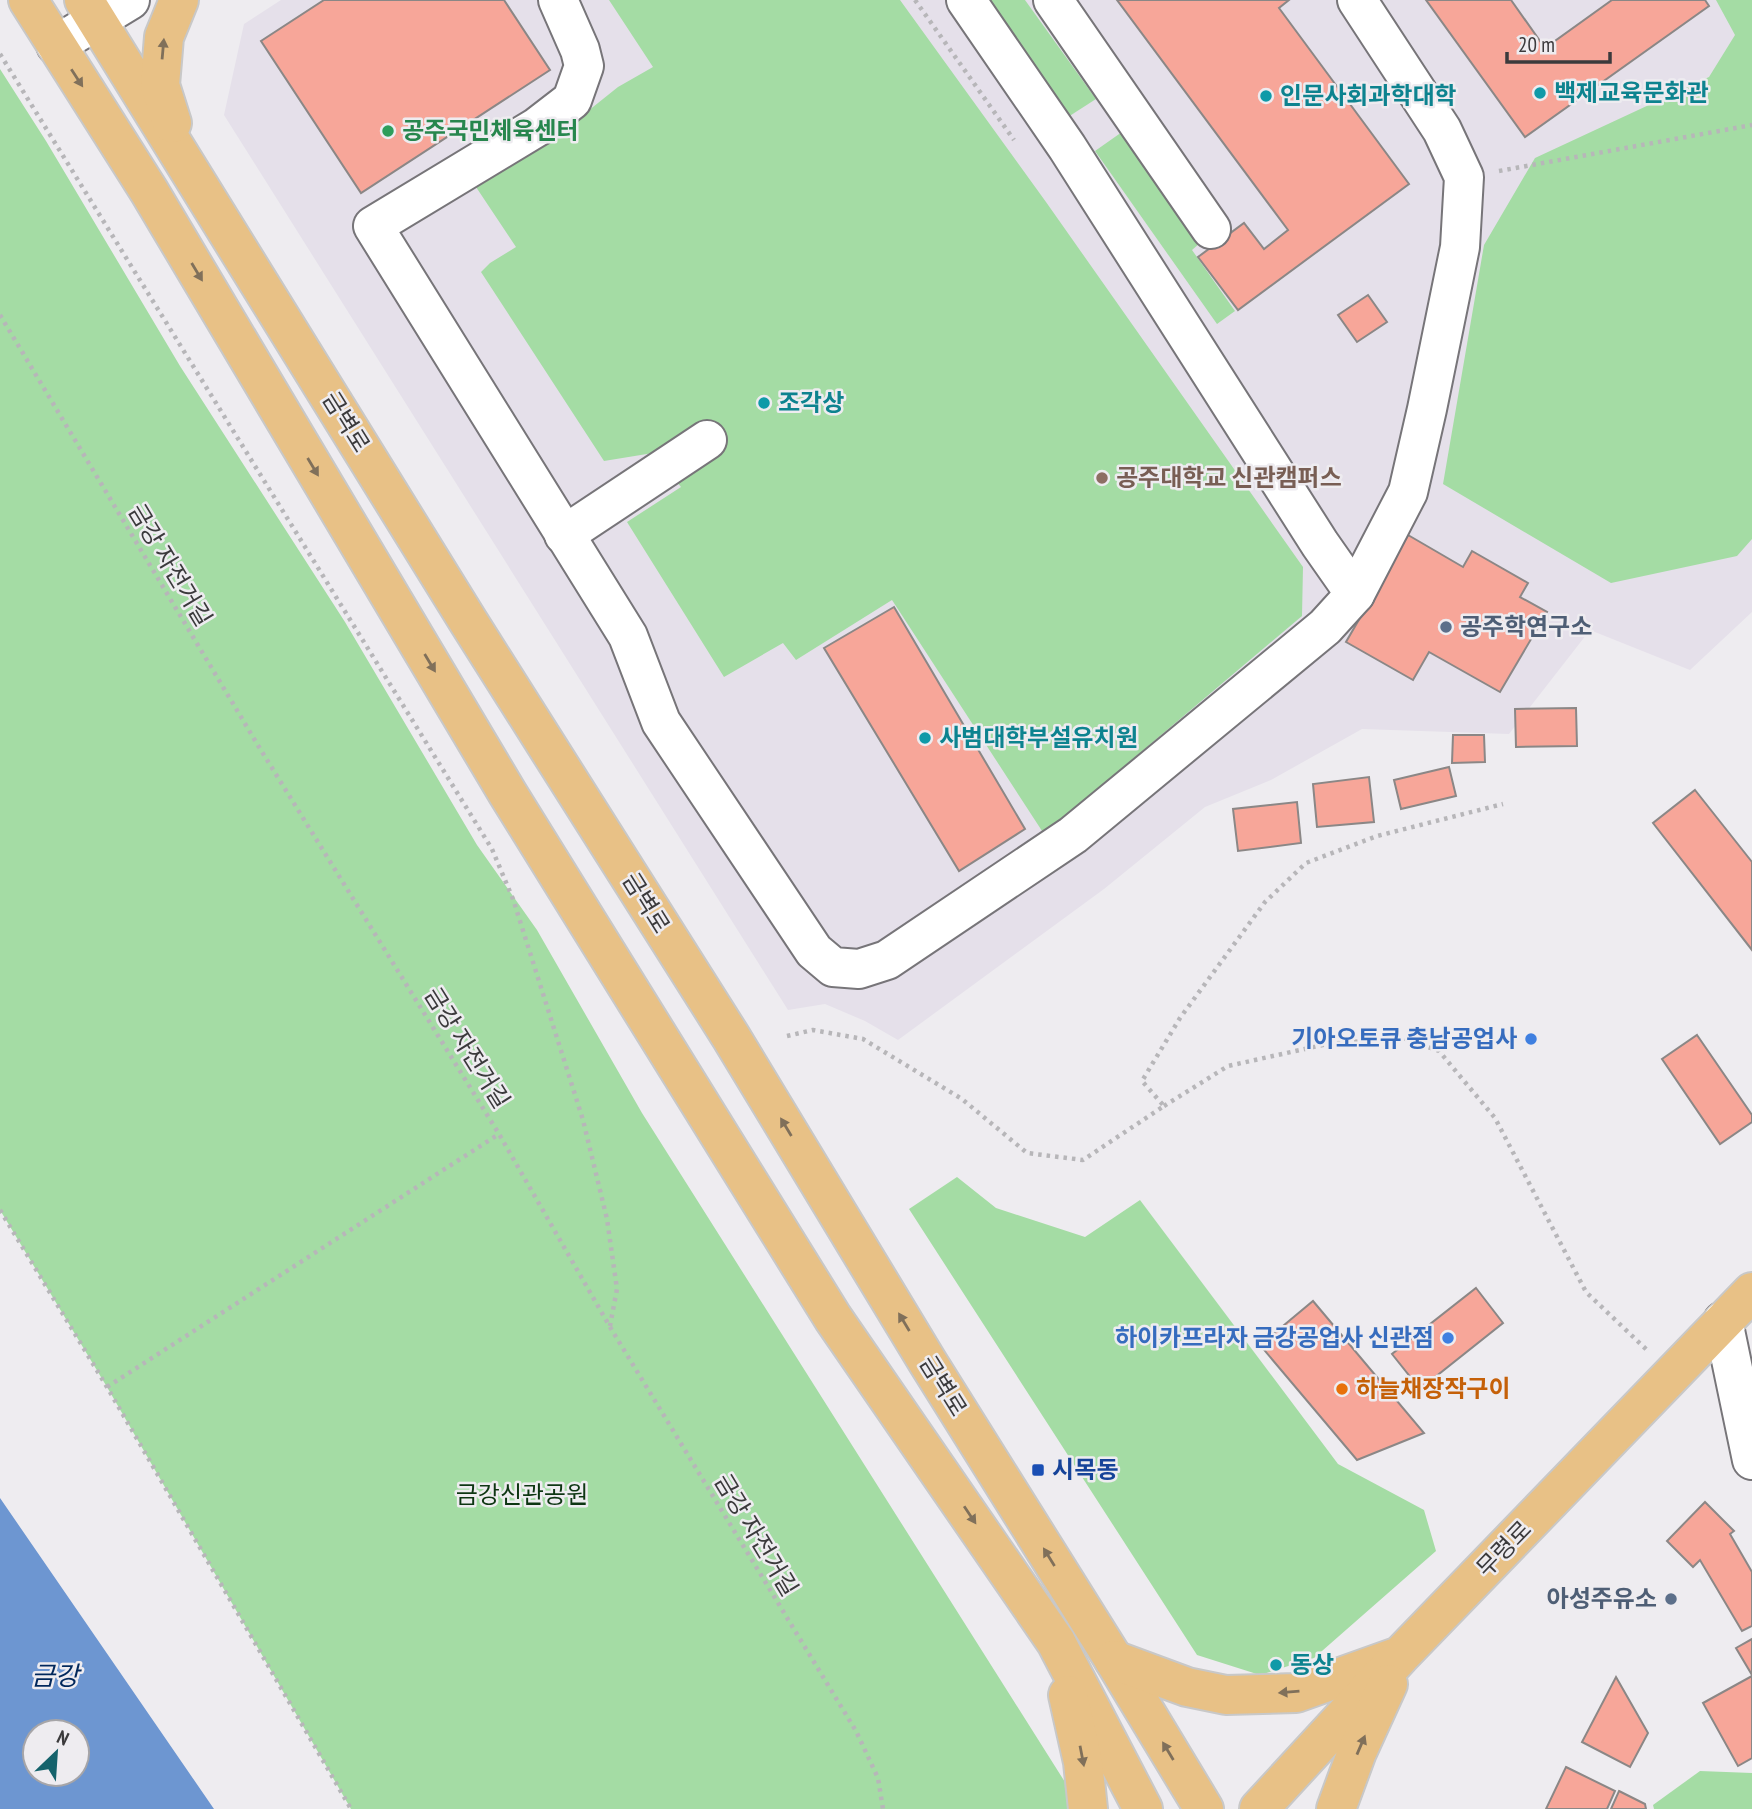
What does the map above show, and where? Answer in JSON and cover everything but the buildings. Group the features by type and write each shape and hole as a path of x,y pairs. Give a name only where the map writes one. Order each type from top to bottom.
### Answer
{"main road":[{"name":"금벽로","path":"27,0 149,191 508,794 833,1318 1056,1642 1143,1809"},
{"path":"179,0 164,37 160,85 185,162"},
{"name":"금벽로","path":"90,10 731,1037 1203,1809"},
{"name":"무령로","path":"1259,1809 1400,1656 1752,1292"},
{"path":"1056,1642 1083,1762 1088,1809"},
{"path":"1114,1660 1187,1687 1226,1695 1296,1693 1400,1656"},
{"path":"1336,1809 1357,1752 1400,1656"}],"street":[{"path":"56,45 90,10 130,0"},
{"path":"558,0 584,66 572,100 537,127 373,226 628,636 661,722 814,951 833,967 859,969 887,960 1073,835 1325,627 1355,594 1408,492 1460,247 1464,177 1442,130 1357,0"},
{"path":"967,0 1067,147 1320,544 1355,594"},
{"path":"1053,0 1211,229"},
{"path":"564,535 707,440"},
{"path":"1723,1321 1752,1460"}],"path":[{"path":"915,0 1017,145"},
{"path":"0,54 492,849 513,899 583,1120 607,1219 617,1289 610,1327"},
{"path":"1464,177 1752,125"},
{"name":"금강 자전거길","path":"0,315 259,747 499,1134 610,1327 856,1731 878,1778 883,1809"},
{"path":"1164,1106 1142,1081 1180,1018 1265,902 1306,863 1377,836 1503,804"},
{"path":"787,1036 813,1030 863,1039 962,1098 1027,1153 1083,1160 1228,1066 1327,1044 1403,1038 1439,1051 1495,1118 1586,1292 1672,1375"},
{"path":"107,1387 499,1134"},
{"path":"0,1210 107,1387 351,1809"}],"shaded area":[{"name":"공주대학교 신관캠퍼스","path":"281,0 1752,0 1752,612 1690,670 1590,630 1509,734 1362,729 1271,780 1205,807 1104,889 898,1040 865,1021 825,1004 788,1010 224,115 244,24"}],"green space":[{"path":"609,0 900,0 1303,567 1302,616 1044,834 892,600 796,660 783,643 724,677 627,522 681,487 653,453 604,461 481,272 516,247 476,187 573,123 618,87 653,67"},
{"path":"987,0 1025,0 1096,99 1068,117"},
{"path":"1716,0 1752,0 1752,539 1737,556 1611,583 1443,484 1484,245 1535,158 1709,77 1735,35"},
{"name":"금강신관공원","path":"0,69 180,366 345,622 477,845 537,930 642,1113 1082,1809 351,1809 107,1387 0,1210"},
{"path":"1122,132 1200,243 1192,250 1235,311 1217,324 1095,151"},
{"path":"957,1177 996,1208 1085,1237 1140,1200 1338,1464 1424,1510 1436,1551 1314,1658 1260,1675 1197,1655 909,1209"},
{"path":"1700,1771 1752,1773 1752,1809 1654,1809 1653,1805"}],"water":[{"name":"금강","path":"0,1498 214,1809 0,1809"}],"place":[{"name":"백제교육문화관","path":"1540,93"},
{"name":"인문사회과학대학","path":"1266,96"},
{"name":"공주국민체육센터","path":"388,131"},
{"name":"조각상","path":"764,403"},
{"name":"공주대학교 신관캠퍼스","path":"1102,478"},
{"name":"공주학연구소","path":"1446,627"},
{"name":"사범대학부설유치원","path":"925,738"},
{"name":"기아오토큐 충남공업사","path":"1531,1039"},
{"name":"하이카프라자 금강공업사 신관점","path":"1448,1338"},
{"name":"하늘채장작구이","path":"1342,1389"},
{"name":"시목동","path":"1038,1470"},
{"name":"아성주유소","path":"1671,1599"},
{"name":"동상","path":"1276,1665"}]}
